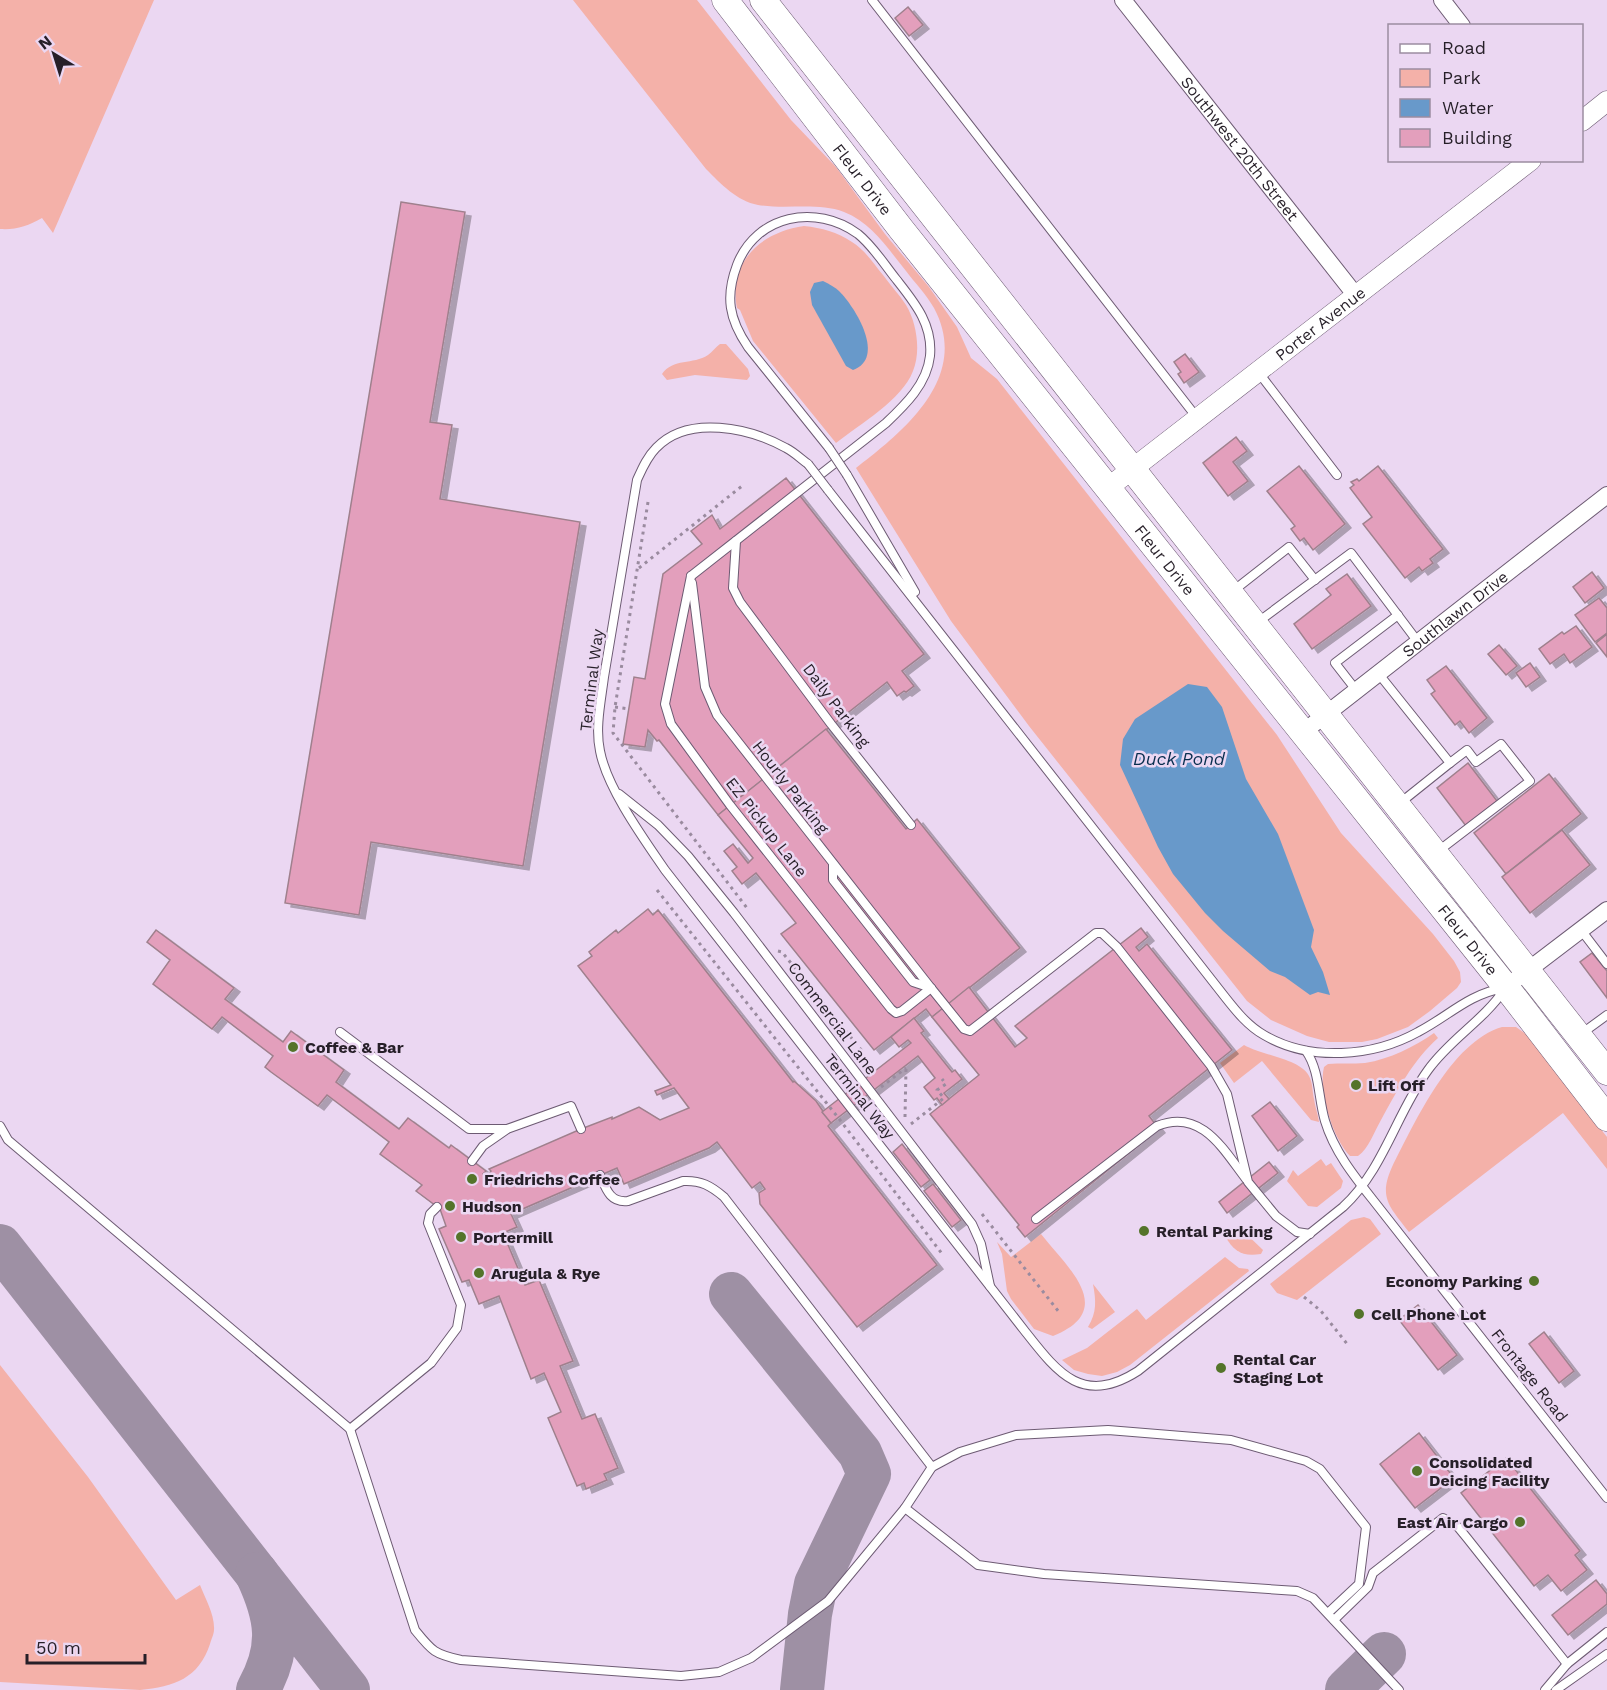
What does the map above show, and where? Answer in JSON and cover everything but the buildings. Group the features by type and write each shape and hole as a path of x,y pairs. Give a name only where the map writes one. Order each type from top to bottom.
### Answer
{"main road":[{"name":"Fleur Drive","path":"725,0 901,229 1506,987 1607,1118"},
{"name":"Fleur Drive","path":"763,0 1607,1072"}],"street":[{"name":"Southwest 20th Street","path":"1123,0 1357,297"},
{"path":"1442,0 1460,24"},
{"path":"1583,119 1607,101"},
{"name":"Porter Avenue","path":"1109,488 1528,162"},
{"name":"Southlawn Drive","path":"1302,733 1607,495"},
{"path":"1506,987 1607,910"}],"lane":[{"path":"872,0 1199,419"},
{"path":"691,576 736,541 891,417 910,399 924,378 930,357 929,335 926,322 917,306 867,243 845,226 829,220 790,217 773,224 758,235 745,250 733,277 730,305 735,326 747,347 829,448 847,475 926,613"},
{"path":"1259,373 1337,475"},
{"name":"Terminal Way","path":"725,428 769,440 788,449 808,464 1237,1012 1264,1035 1306,1051 1340,1053 1365,1051 1394,1044 1419,1032 1467,1000 1486,991 1506,987 1493,1006 1459,1035 1427,1070 1376,1166 1363,1187 1343,1207 1138,1371 1121,1382 1103,1386 1074,1381 1058,1372 665,870 638,829 607,774 598,736 600,707 637,480 646,461 657,447 688,430 725,428"},
{"name":"Daily Parking","path":"736,541 733,588 740,602 831,724 911,825"},
{"path":"1230,593 1289,547 1315,580"},
{"path":"1255,625 1350,553 1418,642"},
{"name":"Hourly Parking","path":"691,576 705,687 717,715 931,988"},
{"name":"EZ Pickup Lane","path":"691,576 665,705 671,724 730,805 891,1009 896,1013 902,1011 931,988"},
{"path":"1356,690 1335,663 1398,615"},
{"path":"1378,673 1450,763"},
{"path":"1398,806 1467,750 1476,762 1501,744 1530,781 1436,853"},
{"name":"Commercial Lane","path":"617,792 658,825 688,856 972,1224 981,1244 990,1287"},
{"path":"1581,930 1607,964"},
{"path":"931,988 964,1029 970,1031 1096,933 1102,933 1117,947 1220,1081 1227,1094 1248,1182"},
{"path":"1579,1036 1607,1015"},
{"path":"340,1032 469,1129 507,1129"},
{"path":"1306,1051 1315,1066 1324,1114 1332,1138 1363,1187"},
{"path":"472,1161 483,1146 507,1129 571,1106 580,1129"},
{"path":"1036,1219 1157,1126 1165,1122 1187,1122 1202,1128 1213,1138 1276,1216 1297,1232 1310,1234"},
{"path":"0,1126 9,1140 17,1147 350,1429 415,1630 431,1650 462,1660 681,1676 719,1672 751,1658 828,1601 905,1508 933,1467 960,1452 1016,1435 1108,1430 1230,1440 1306,1461 1320,1469 1365,1527 1359,1584 1331,1617"},
{"path":"600,1175 607,1192 613,1199 620,1202 684,1181 711,1185 724,1197 933,1467"},
{"name":"Frontage Road","path":"1363,1187 1607,1498"},
{"path":"350,1429 431,1363 458,1328 461,1305 428,1223 430,1214 437,1206"},
{"path":"905,1508 978,1565 1044,1574 1297,1592 1313,1598 1399,1690"},
{"path":"1331,1617 1368,1587 1373,1573 1443,1518 1458,1527 1567,1664"},
{"path":"1545,1690 1567,1664 1607,1632"},
{"path":"1556,1690 1607,1654"}],"path":[{"path":"637,569 701,521 742,486"},
{"path":"648,502 612,725 616,739 750,913"},
{"path":"615,707 629,709"},
{"path":"657,890 840,1120 943,1255"},
{"path":"776,950 782,952 862,1051 860,1061"},
{"path":"874,1078 880,1088 906,1068 905,1117"},
{"path":"911,1124 944,1098 938,1090 946,1084 942,1079"},
{"path":"976,1207 1059,1312"},
{"path":"1304,1297 1321,1311 1348,1345"}],"green space":[{"path":"0,0 154,0 53,233 42,218 22,227 0,229"},
{"path":"573,0 697,0 791,120 836,167 885,234 929,287 957,327 971,358 997,379 1277,735 1341,833 1433,934 1454,961 1460,972 1461,982 1457,988 1408,1027 1362,1042 1329,1042 1307,1036 1271,1020 1247,1001 1029,726 951,621 856,468 912,419 927,400 938,379 944,357 943,333 931,303 879,237 854,217 823,207 758,205 743,200 724,186 706,169"},
{"path":"804,226 835,233 857,245 906,305 913,320 917,338 917,355 908,382 890,402 836,443 753,341 740,310 737,308 738,277 743,263 751,252 774,235"},
{"path":"720,344 726,344 748,369 750,376 747,380 695,375 667,380 662,374 672,366 708,355"},
{"path":"1502,1027 1516,1027 1526,1034 1607,1137 1607,1169 1563,1113 1409,1232 1392,1209 1386,1195 1392,1167 1423,1107 1451,1066 1484,1035"},
{"path":"1434,1033 1438,1038 1406,1076 1365,1149 1358,1156 1350,1156 1338,1138 1328,1114 1323,1089 1324,1067 1328,1064 1365,1063 1384,1059 1410,1048"},
{"path":"1244,1045 1289,1061 1305,1070 1311,1081 1319,1122 1311,1120 1262,1061 1234,1083 1220,1063"},
{"path":"1321,1159 1326,1166 1331,1163 1343,1181 1341,1188 1317,1207 1308,1206 1287,1181 1293,1170 1298,1176"},
{"path":"1364,1217 1370,1219 1381,1234 1297,1300 1277,1293 1270,1284 1351,1220"},
{"path":"1238,1226 1263,1250 1261,1254 1244,1254 1232,1246 1225,1236"},
{"path":"1041,1234 1074,1274 1082,1288 1085,1301 1082,1314 1072,1326 1053,1336 1034,1329 1011,1299 1007,1291 1002,1254 997,1242 1011,1257"},
{"path":"1225,1257 1239,1268 1249,1271 1130,1365 1102,1376 1074,1370 1062,1360 1087,1348 1137,1309 1146,1320"},
{"path":"1093,1284 1115,1312 1092,1329 1088,1327 1095,1306"},
{"path":"0,1365 88,1477 176,1600 200,1585 211,1613 214,1632 205,1656 192,1673 184,1679 152,1689 140,1690 0,1682"}],"water":[{"path":"823,281 836,288 846,299 865,332 868,344 867,355 863,364 853,370 846,366 812,305 810,292 814,283"},
{"name":"Duck Pond","path":"1188,684 1207,687 1222,707 1246,779 1278,834 1314,930 1311,947 1323,972 1330,995 1318,992 1310,995 1285,977 1270,971 1205,913 1173,874 1120,765 1123,739 1135,719"}],"taxiway":[{"path":"0,1246 257,1574"},
{"path":"731,1294 860,1453 869,1474 816,1584 810,1614 802,1690"},
{"path":"258,1690 271,1660 274,1632 269,1604 257,1574 348,1690"},
{"path":"1347,1690 1384,1654"}],"place":[{"name":"Coffee & Bar","path":"293,1047"},
{"name":"Lift Off","path":"1356,1085"},
{"name":"Friedrichs Coffee","path":"472,1179"},
{"name":"Hudson","path":"450,1206"},
{"name":"Rental Parking","path":"1144,1231"},
{"name":"Portermill","path":"461,1237"},
{"name":"Arugula & Rye","path":"479,1273"},
{"name":"Economy Parking","path":"1534,1281"},
{"name":"Cell Phone Lot","path":"1359,1314"},
{"name":"Rental Car Staging Lot","path":"1221,1368"},
{"name":"Consolidated Deicing Facility","path":"1417,1471"},
{"name":"East Air Cargo","path":"1520,1522"}]}
